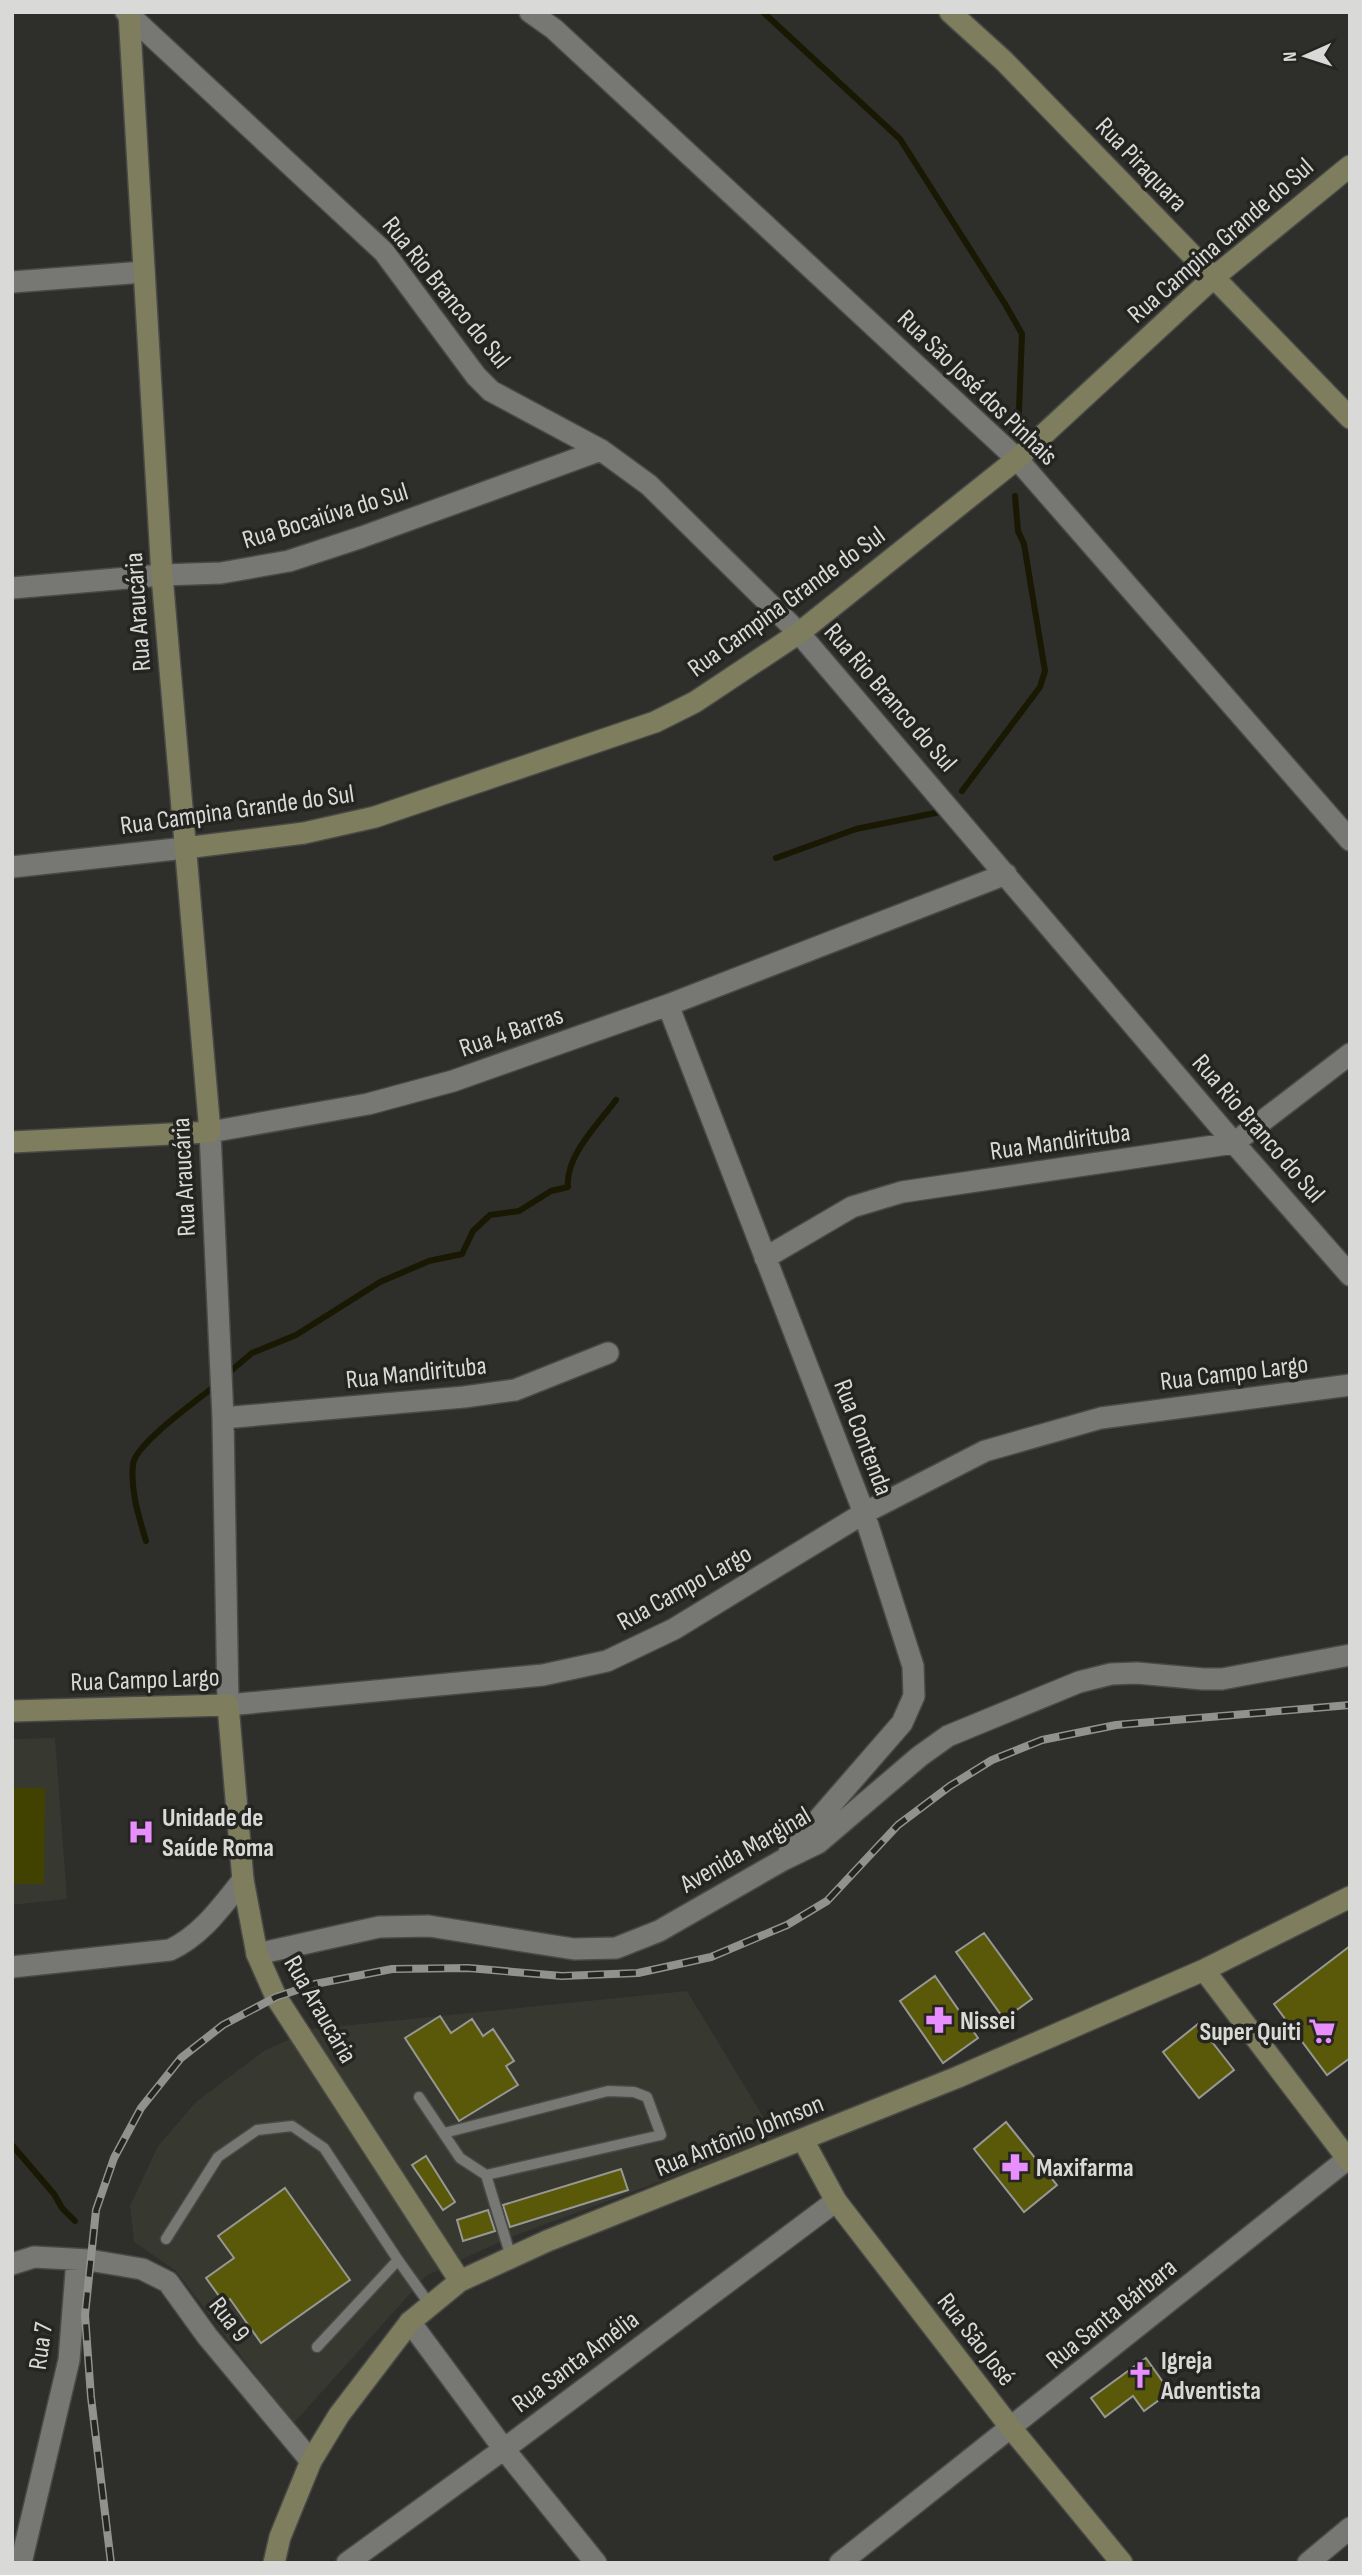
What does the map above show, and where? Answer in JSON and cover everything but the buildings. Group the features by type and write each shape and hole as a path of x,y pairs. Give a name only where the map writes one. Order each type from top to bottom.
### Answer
{"street":[{"name":"Rua São José dos Pinhais","path":"530,12 564,38 1017,459 1350,840"},
{"name":"Rua Piraquara","path":"950,12 1004,61 1350,418"},
{"name":"Rua Araucária","path":"128,13 162,575 210,1132 223,1418 228,1705 243,1880 257,1954 276,1997 460,2281"},
{"name":"Rua Rio Branco do Sul","path":"128,13 384,251 476,376 491,391 601,450 649,485 799,633 1350,1275"},
{"name":"Rua Campina Grande do Sul","path":"12,867 304,832 375,817 655,722 695,702 799,633 1017,459 1213,278 1350,166"},
{"path":"12,282 144,272"},
{"name":"Rua Bocaiúva do Sul","path":"12,588 162,575 220,573 289,561 601,450"},
{"name":"Rua 4 Barras","path":"12,1142 210,1132 368,1104 453,1081 668,1005 1006,874"},
{"name":"Rua Contenda","path":"668,1005 864,1513 913,1666 914,1696 902,1723 783,1860"},
{"name":"Rua Mandirituba","path":"765,1258 852,1207 902,1192 1234,1143 1350,1054"},
{"name":"Rua Mandirituba","path":"223,1418 515,1390 608,1353"},
{"name":"Rua Campo Largo","path":"12,1711 228,1705 543,1675 607,1661 674,1629 864,1513 985,1451 1101,1418 1350,1385"},
{"name":"Avenida Marginal","path":"257,1954 379,1927 429,1926 574,1949 616,1948 659,1931 818,1843 920,1756 948,1737 1079,1682 1111,1674 1137,1672 1222,1679 1350,1655"},
{"path":"12,1967 170,1950 188,1941 205,1926 243,1880"},
{"name":"Rua Antônio Johnson","path":"274,2563 280,2537 311,2461 339,2415 410,2322 460,2281 547,2241 958,2077 1204,1970 1350,1897"},
{"path":"1204,1970 1349,2159"},
{"name":"Rua São José","path":"803,2140 836,2201 1011,2428 1122,2563"},
{"name":"Rua Santa Bárbara","path":"840,2563 1349,2159"},
{"name":"Rua Santa Amélia","path":"346,2563 505,2449 836,2201"},
{"name":"Rua 9","path":"12,2264 34,2257 77,2260 142,2269 168,2282 207,2336 311,2461"},
{"name":"Rua 7","path":"21,2563 69,2360 77,2260"},
{"path":"410,2322 505,2449 596,2563"},
{"path":"1308,2563 1350,2528"}],"lane":[{"path":"444,2133 608,2091 634,2092 647,2098 661,2135 486,2175"},
{"path":"419,2096 460,2158 486,2175 512,2257"},
{"path":"166,2239 218,2157 257,2130 292,2126 324,2148 430,2305"},
{"path":"317,2347 398,2260"}],"shaded area":[{"path":"55,1738 67,1899 12,1905 12,1739"},
{"path":"12,1788 45,1788 44,1884 12,1884"},
{"path":"687,1991 776,2138 506,2239 426,2276 293,2424 176,2271 134,2242 130,2206 158,2146 196,2102 264,2051 311,2029"}],"waterway":[{"path":"763,12 900,139 1005,304 1022,334 1018,435"},
{"path":"962,791 1040,687 1045,671 1024,544 1018,531 1015,496"},
{"path":"776,858 856,829 945,811"},
{"path":"226,1375 252,1353 296,1335 380,1282 429,1261 462,1254 473,1231 490,1215 519,1211 551,1191 568,1187 577,1152 616,1100"},
{"path":"146,1541 133,1484 133,1464 137,1455 156,1434 216,1385"},
{"path":"12,2145 75,2221"}],"railway":[{"path":"111,2563 91,2397 85,2315 96,2210 114,2158 141,2108 181,2058 223,2025 276,1997 315,1984 392,1969 468,1968 562,1976 638,1973 711,1957 787,1925 827,1901 898,1825 950,1786 992,1760 1042,1740 1116,1725 1350,1705"}],"place":[{"name":"Unidade de Saúde Roma","path":"141,1832"},
{"name":"Nissei","path":"939,2020"},
{"name":"Super Quiti","path":"1322,2031"},
{"name":"Maxifarma","path":"1015,2167"},
{"name":"Igreja Adventista","path":"1140,2375"}]}
